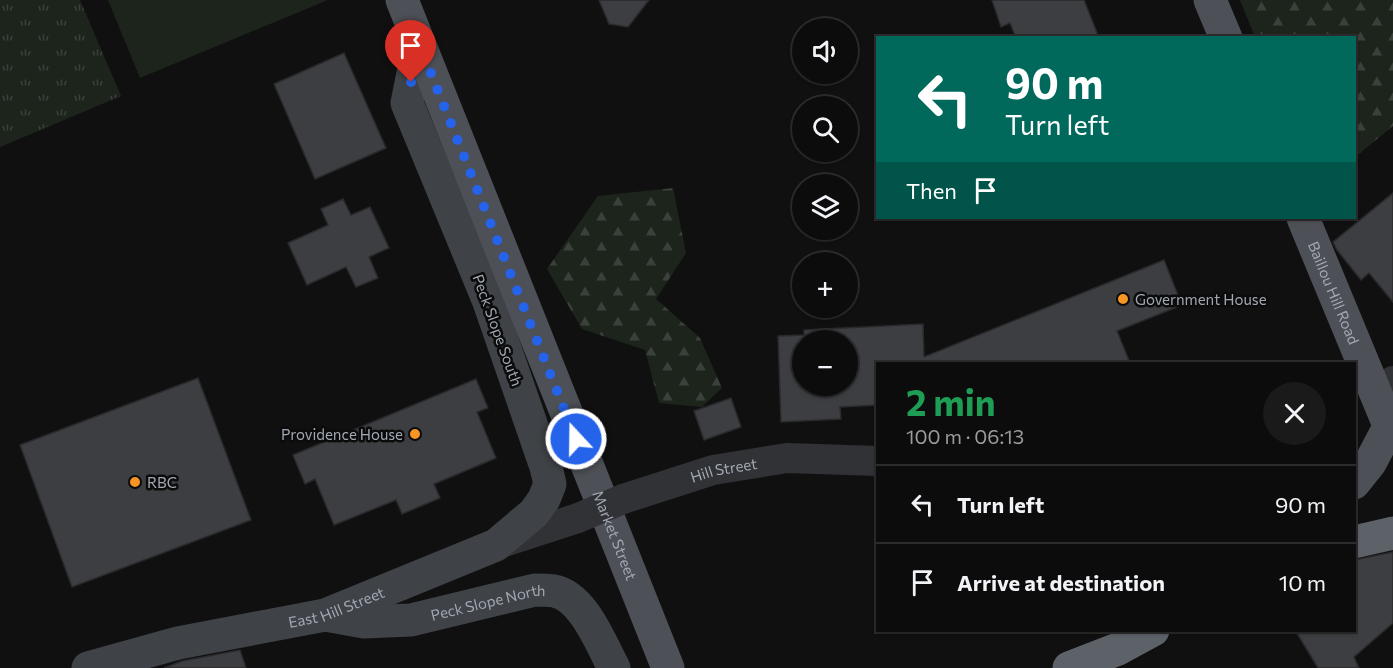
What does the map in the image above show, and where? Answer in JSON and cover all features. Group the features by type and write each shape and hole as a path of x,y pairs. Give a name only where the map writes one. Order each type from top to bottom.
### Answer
{"highway":[{"path":"1356,542 1393,533"},
{"path":"1069,668 1121,658 1151,632"}],"main road":[{"name":"Market Street","path":"402,0 668,668"},
{"path":"1210,0 1225,36"},
{"name":"Peck Slope South","path":"419,43 407,103 489,302 550,484 544,499 534,513 496,545"},
{"name":"Baillou Hill Road","path":"1303,219 1391,431"},
{"path":"1356,480 1391,431"},
{"name":"East Hill Street","path":"88,668 178,642 325,615 496,545"},
{"name":"Peck Slope North","path":"325,615 364,622 411,620 535,590 556,591 573,600 586,616 614,668"}],"street":[{"name":"Hill Street","path":"578,518 623,499 713,470 787,459 876,460"},
{"name":"East Hill Street","path":"496,545 578,518"}],"green space":[{"path":"0,0 80,0 121,96 0,147"},
{"path":"108,0 328,0 140,78"},
{"path":"1240,0 1393,0 1393,126 1356,156 1356,36 1255,36"},
{"path":"673,188 686,253 656,299 700,338 722,388 702,407 659,403 645,350 582,329 547,269 598,196"}],"building":[{"path":"599,0 649,0 628,27 609,24"},
{"path":"992,0 1084,0 1098,36 1015,36 1010,23 1001,27"},
{"path":"344,53 386,148 315,179 274,84"},
{"path":"1393,193 1393,302 1369,273 1361,280 1333,242"},
{"path":"343,199 351,215 370,207 389,248 369,257 378,278 356,287 346,267 307,285 288,243 328,225 321,209"},
{"name":"Government House","path":"1164,260 1182,305 1117,331 1130,362 876,362 876,405 840,407 841,419 781,422 778,336 792,335 792,396 858,396 858,330 804,330 923,324 924,357"},
{"name":"RBC","path":"198,378 251,520 72,587 20,445"},
{"name":"Providence House","path":"476,379 488,408 477,412 496,458 434,484 440,498 402,514 396,500 334,525 315,479 305,484 293,455"},
{"path":"731,398 741,427 704,440 694,411"},
{"path":"1393,552 1393,623 1354,657 1359,668 1318,668 1296,632 1356,632 1356,560"},
{"path":"240,650 246,668 164,668 182,661"}],"place":[{"name":"Government House","path":"1123,299"},
{"name":"Providence House","path":"415,434"},
{"name":"RBC","path":"135,482"}],"route":[{"path":"411,82 419,43 576,439"}]}
